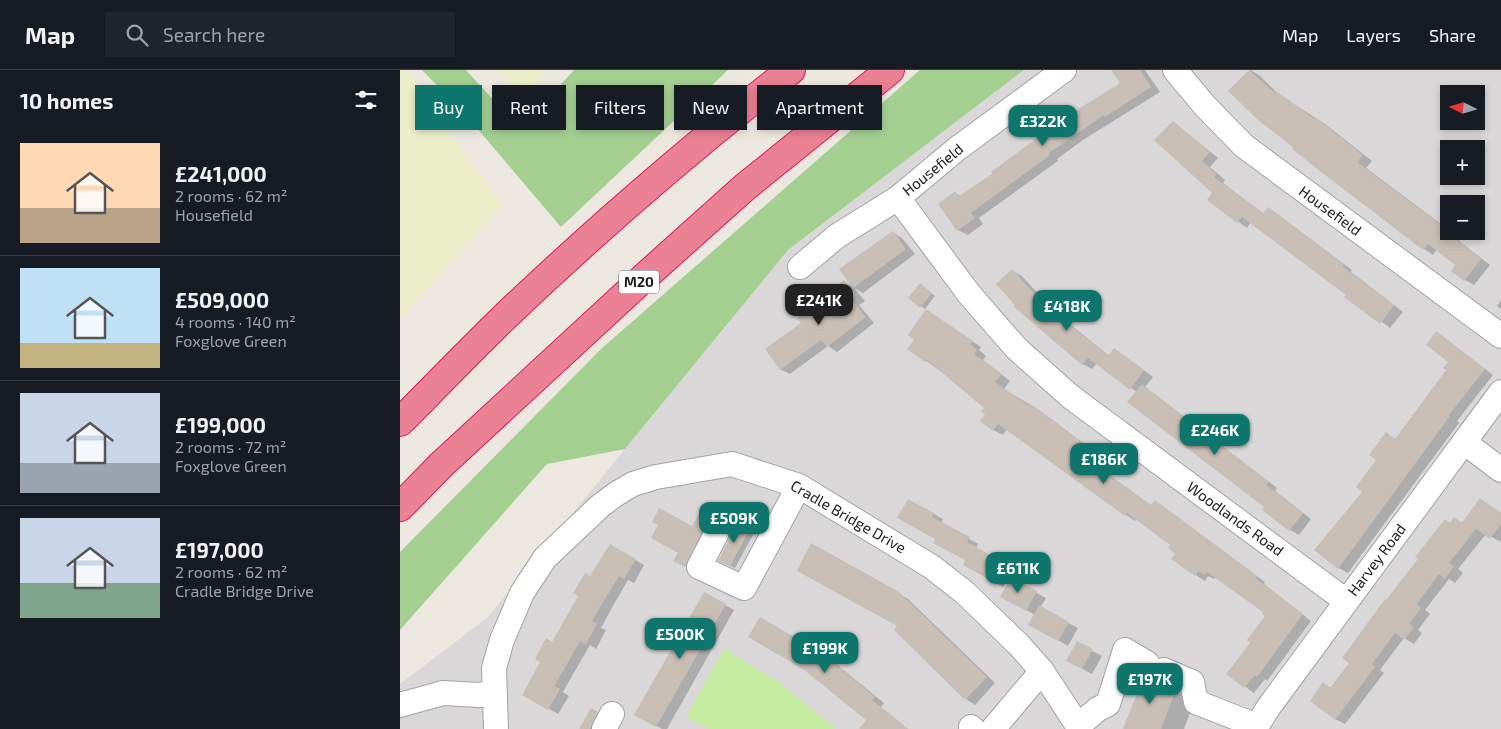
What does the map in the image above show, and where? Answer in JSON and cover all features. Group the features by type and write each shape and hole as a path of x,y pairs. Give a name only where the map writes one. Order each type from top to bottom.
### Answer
{"highway":[{"path":"400,422 514,308 580,247 742,107 791,70"},
{"name":"M20","path":"400,506 441,465 745,187 890,70"}],"street":[{"name":"Housefield","path":"800,267 837,236 898,198 958,148 1064,70"},
{"name":"Housefield","path":"1175,70 1205,106 1244,146 1501,336"},
{"name":"Woodlands Road","path":"898,198 970,294 1017,350 1071,397 1346,601"},
{"name":"Harvey Road","path":"1256,728 1346,601 1501,392"},
{"path":"1465,443 1501,470"},
{"name":"Cradle Bridge Drive","path":"496,729 494,668 502,640 512,613 530,580 545,558 616,494 633,484 656,477 732,464 799,486 932,567 992,618 1042,671 1079,727"},
{"path":"726,515 699,567 744,588 799,486"},
{"path":"1079,727 1098,709 1108,704 1125,650 1192,682 1196,702 1256,728"},
{"path":"979,728 1042,671"},
{"path":"400,705 443,693 480,695 494,692"}],"shaded area":[{"path":"1024,70 1501,70 1501,729 400,729 400,684 487,618 788,250"}],"green space":[{"path":"400,70 406,70 417,85 415,85 415,130 448,130 502,206 400,319"},
{"path":"422,70 466,70 480,85 437,85"},
{"path":"498,70 546,70 533,85 512,85"},
{"path":"574,70 728,70 712,85 674,85 674,121 561,227 478,130 482,130 482,87 492,98 492,130 566,130 566,85 560,85"},
{"path":"920,70 1024,70 788,250 625,449 547,464 400,630 400,552 601,349 851,130 882,130 882,103"},
{"path":"724,649 777,681 836,729 709,729 686,716"}],"building":[{"path":"1111,70 1140,70 1151,87 1105,117 1104,115 1049,153 1050,155 971,213 975,218 957,231 938,204 955,191 959,196 992,174 991,172 1067,116 1120,83"},
{"path":"1249,70 1276,94 1278,92 1314,119 1315,117 1363,155 1357,162 1440,224 1440,240 1457,240 1481,259 1464,281 1451,271 1455,265 1428,244 1423,250 1292,149 1293,147 1258,120 1228,91"},
{"path":"1173,121 1210,152 1202,161 1217,174 1214,177 1263,213 1268,207 1344,264 1342,266 1394,305 1380,324 1344,297 1346,295 1242,217 1237,223 1207,200 1212,193 1154,140"},
{"path":"893,231 906,249 853,288 839,269"},
{"path":"1012,269 1032,291 1058,312 1057,314 1108,356 1114,348 1144,370 1130,390 1088,358 1082,365 1014,307 1015,305 996,284"},
{"path":"844,280 856,295 851,299 866,317 827,347 821,340 780,370 765,349 801,323 797,318"},
{"path":"920,283 932,293 920,308 908,298"},
{"path":"926,309 973,341 970,344 977,350 974,354 1002,374 995,382 1028,405 1029,403 1090,450 1085,458 1151,505 1155,500 1257,576 1255,578 1303,614 1257,677 1255,675 1244,688 1226,674 1250,643 1247,640 1265,616 1262,614 1263,612 1207,572 1204,575 1199,571 1195,576 1171,559 1175,554 1168,548 1170,545 1127,513 1125,516 998,424 993,431 980,421 985,414 981,412 984,408 927,360 925,362 907,349 914,340 908,335"},
{"path":"1436,331 1485,369 1449,415 1338,569 1314,550 1362,492 1356,487 1376,460 1369,455 1386,432 1395,439 1446,370 1443,368 1448,362 1426,345"},
{"path":"1142,384 1269,482 1266,485 1303,513 1289,531 1262,510 1264,507 1127,402"},
{"path":"1480,498 1501,514 1501,524 1490,539 1476,529 1449,563 1454,566 1445,579 1439,574 1417,604 1421,608 1409,624 1414,627 1404,640 1395,633 1372,664 1375,667 1335,720 1310,701 1323,682 1330,688 1349,663 1342,658 1385,599 1418,559 1415,557 1445,519 1450,523 1454,517 1462,523"},
{"path":"908,499 934,513 932,517 970,537 967,542 1004,563 994,582 963,565 965,560 933,543 935,539 897,518"},
{"path":"705,504 714,509 685,567 673,561 678,553 651,538 658,525 652,522 659,508 692,526"},
{"path":"738,522 750,529 730,566 718,561"},
{"path":"811,543 899,592 987,677 965,700 894,630 897,626 797,571"},
{"path":"610,544 636,559 624,579 619,576 592,621 597,624 586,644 580,641 554,686 560,689 548,710 522,695 540,662 535,659 546,638 552,642 578,596 573,593 585,573 590,576"},
{"path":"1011,577 1037,591 1026,611 1000,597"},
{"path":"704,592 726,604 656,727 634,715"},
{"path":"1039,605 1069,622 1058,641 1028,625"},
{"path":"760,617 822,653 875,697 872,700 908,729 859,729 866,720 803,669 748,637"},
{"path":"1077,641 1093,649 1082,669 1066,661"},
{"path":"1144,676 1152,676 1158,682 1176,690 1161,729 1123,729"},
{"path":"591,708 598,712 590,729 579,729"}]}
